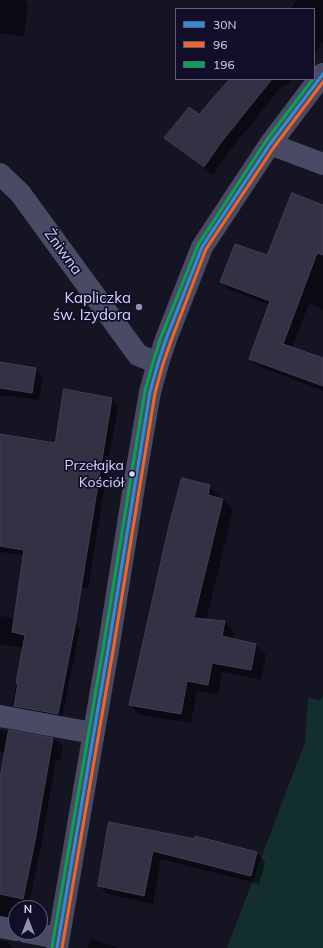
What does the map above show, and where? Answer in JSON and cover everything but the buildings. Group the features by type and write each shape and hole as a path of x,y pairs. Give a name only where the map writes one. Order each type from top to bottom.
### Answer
{"street":[{"path":"57,943 150,392 158,364 166,339 202,247 270,144 323,74"},
{"path":"270,144 323,164"},
{"name":"Żniwna","path":"0,174 20,193 138,355 158,364"},
{"path":"0,716 93,733"}],"green space":[{"path":"323,695 323,948 227,948 305,742 308,697 321,701"}],"transit line":[{"name":"30N","path":"57,948 150,392 158,363 202,247 270,144 323,74"},
{"name":"196","path":"52,947 145,391 153,362 161,337 198,245 266,141 312,80"},
{"name":"96","path":"62,948 114,645 155,393 163,364 206,249 274,147 323,82"}],"place":[{"name":"Kapliczka św. Izydora","path":"139,307"},
{"name":"Przełajka Kościół","path":"132,474"}]}
